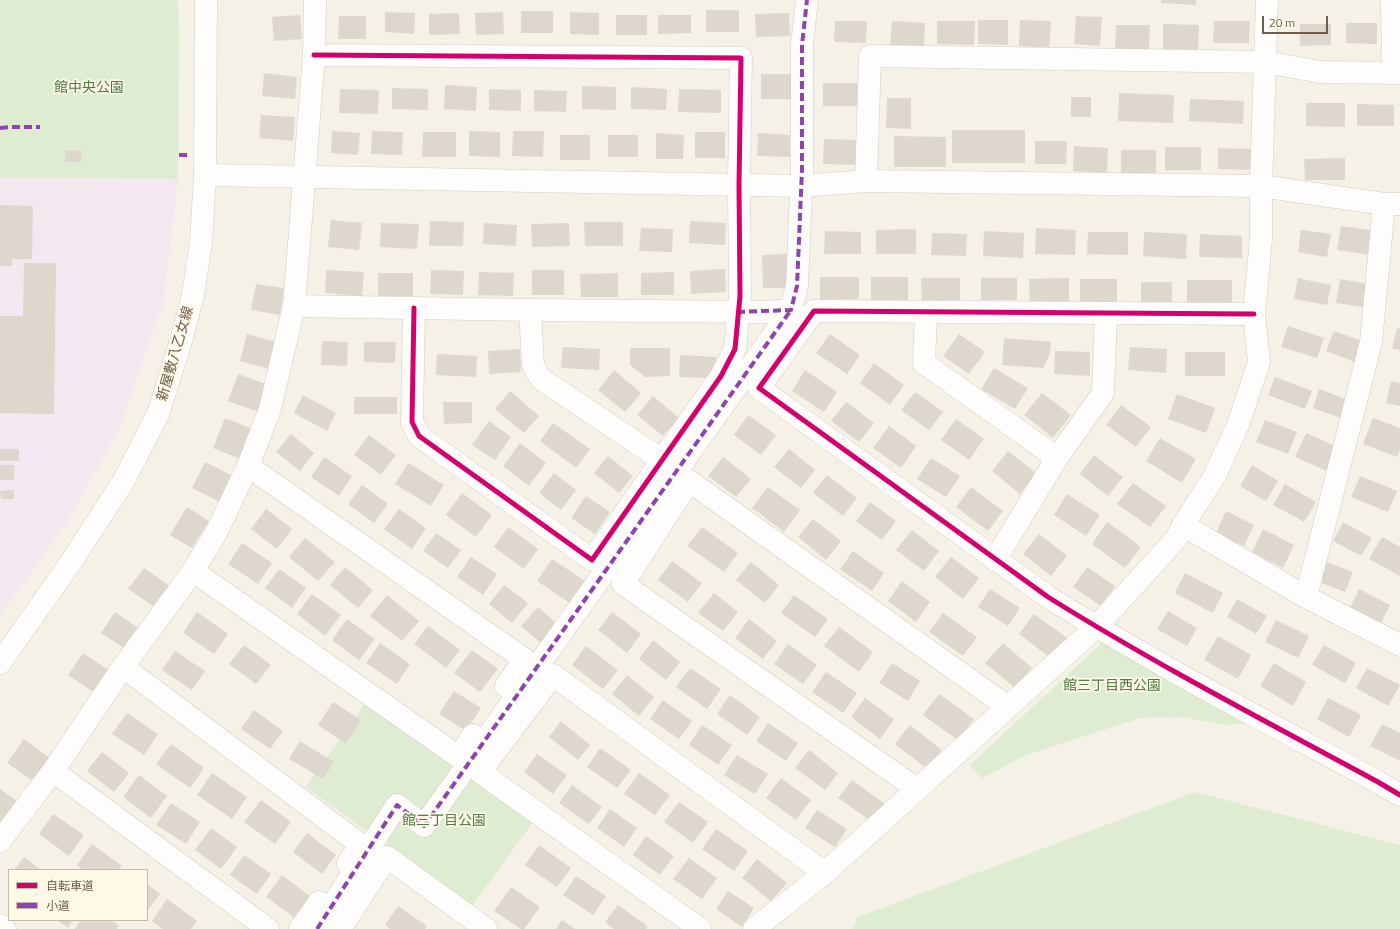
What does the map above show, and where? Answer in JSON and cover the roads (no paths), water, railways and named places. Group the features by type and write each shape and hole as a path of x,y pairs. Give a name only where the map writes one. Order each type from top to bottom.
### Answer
{"street":[{"name":"新屋敷八乙女線","path":"0,663 69,565 122,482 158,414 181,340 193,294 201,242 205,176 206,0"},
{"path":"0,841 53,771 123,667 193,570 217,531 248,466 270,409 294,306 314,55 315,0"},
{"path":"317,929 397,805 424,826 791,310 797,286 802,186 802,45 807,0"},
{"path":"754,929 825,873 1096,627 1176,539 1183,525 1214,477 1238,425 1259,362 1254,314 1261,239 1261,186 1267,0"},
{"path":"866,181 870,56 1266,62 1320,72 1397,73 1392,0"},
{"path":"314,55 741,58 739,185 740,296 737,312 735,348 721,376 592,560 419,436 412,422 414,308"},
{"path":"205,176 802,186 866,181 1261,186 1392,204 1372,342 1306,597"},
{"path":"294,306 737,312 791,310"},
{"path":"530,310 533,365 541,379 662,460"},
{"path":"1254,314 814,311 759,388 1048,597 1096,627 1400,795"},
{"path":"926,312 924,363 1057,458"},
{"path":"995,560 1057,458 1103,393 1106,313"},
{"path":"193,570 459,757 524,659 248,466"},
{"path":"917,789 623,584 689,481 1008,707"},
{"path":"1183,525 1306,597 1400,645"},
{"path":"123,667 361,845 300,929"},
{"path":"700,929 480,772 553,675 825,873"},
{"path":"53,771 268,929"},
{"path":"340,929 387,858 486,929"},
{"path":"0,925 5,929"}],"park label":[{"name":"館中央公園","path":"89,89"},
{"name":"館三丁目西公園","path":"1112,687"},
{"name":"館三丁目公園","path":"444,822"}]}
